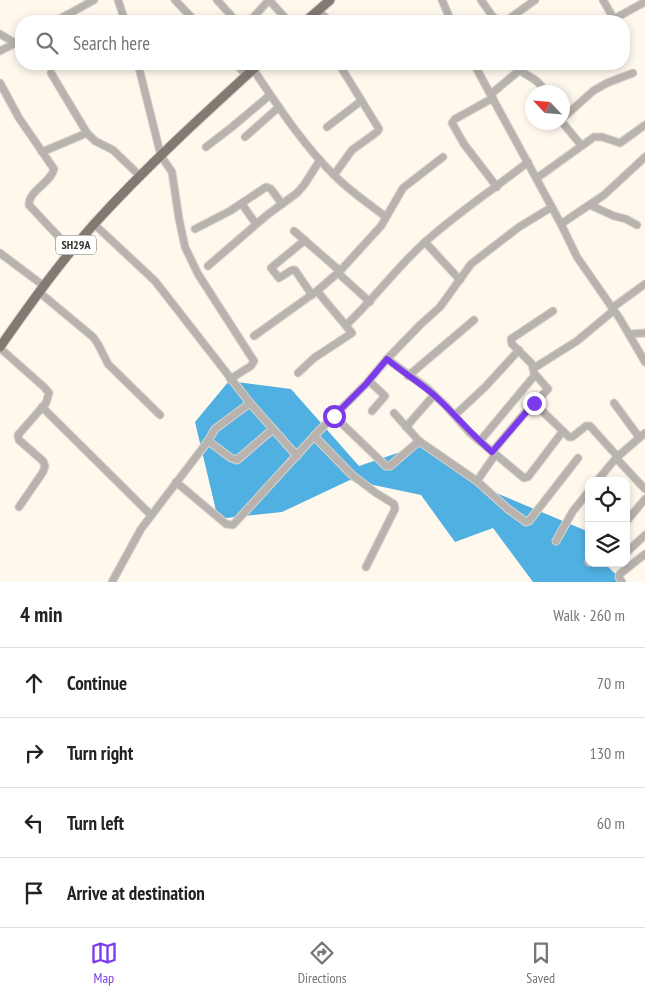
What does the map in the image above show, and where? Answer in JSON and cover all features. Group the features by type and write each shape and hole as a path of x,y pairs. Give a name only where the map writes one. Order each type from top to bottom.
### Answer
{"main road":[{"path":"313,15 330,0"},
{"name":"SH29A","path":"0,347 41,289 94,224 140,176 253,70"}],"street":[{"path":"71,15 94,0"},
{"path":"118,0 123,15"},
{"path":"175,0 190,15"},
{"path":"255,15 269,0 283,15"},
{"path":"442,0 448,15"},
{"path":"481,0 492,15"},
{"path":"513,15 535,0"},
{"path":"603,0 610,15"},
{"path":"221,1 232,15"},
{"path":"621,15 645,2"},
{"path":"318,11 323,15"},
{"path":"0,34 15,41"},
{"path":"0,51 15,44"},
{"path":"140,70 172,172 181,232 192,262 254,361 251,366 230,379"},
{"path":"253,70 297,134 320,160 349,189 386,217"},
{"path":"334,175 352,150 379,130 342,70"},
{"path":"477,70 537,178 561,224 569,244 585,272 629,334 645,362"},
{"path":"497,187 464,144 452,123 454,119 492,96 520,70 540,82 542,85"},
{"path":"570,113 593,91 607,83 633,73"},
{"path":"51,74 87,134 95,141 112,150 140,176"},
{"path":"1,87 18,118 53,166 54,171 30,199 28,204 72,251"},
{"path":"206,147 270,95"},
{"path":"327,127 360,101"},
{"path":"245,137 279,107"},
{"path":"537,178 591,138 598,136 620,143 645,125"},
{"path":"570,130 581,145"},
{"path":"42,152 87,134"},
{"path":"254,336 315,293 339,272 379,228 403,188 443,157"},
{"path":"561,224 604,195 645,158"},
{"path":"208,266 256,224 296,194 320,160"},
{"path":"346,326 370,302 392,274 425,242 459,213 497,187 528,162"},
{"path":"195,229 242,204 268,187 282,204"},
{"path":"242,204 256,224"},
{"path":"590,205 614,216 626,219 636,225"},
{"path":"176,482 226,524 231,526 236,523 318,432 369,381 387,359 421,324 440,307 466,270 476,260 519,227 552,207"},
{"path":"94,224 155,281 230,379 272,430 297,456"},
{"path":"294,231 370,302"},
{"path":"298,373 314,358 350,336 351,332 295,270 279,278 271,268 305,240"},
{"path":"425,242 460,280"},
{"path":"0,253 93,337 108,364 160,415"},
{"path":"480,441 534,372 577,341 612,309 645,284"},
{"path":"477,481 493,454 534,403 548,389 534,372 532,364 511,342 511,337 553,311"},
{"path":"408,376 474,320"},
{"path":"629,334 645,333"},
{"path":"0,347 47,390 48,399 18,435 19,440 43,461 45,466 20,507"},
{"path":"455,415 491,381 519,350"},
{"path":"387,359 434,395 493,454 526,478 563,431"},
{"path":"369,381 385,396 372,411"},
{"path":"406,427 434,395"},
{"path":"112,582 137,535 215,430 250,403"},
{"path":"534,403 571,437 586,426 590,426 645,489"},
{"path":"600,477 617,458 642,435 614,403"},
{"path":"42,407 151,515"},
{"path":"394,413 419,441 477,481 508,509 527,522 578,458"},
{"path":"334,416 386,466 390,466 419,441"},
{"path":"208,441 235,460 272,430"},
{"path":"318,432 352,474 394,504 395,509 366,567"},
{"path":"556,541 585,496"},
{"path":"630,517 645,499"},
{"path":"630,549 642,537 645,547"},
{"path":"622,582 619,577 620,574 645,554"}],"water":[{"path":"229,381 291,389 359,466 424,444 482,487 585,530 585,567 608,567 624,582 533,582 493,528 455,542 421,495 350,480 282,512 218,519 195,422"}],"route":[{"path":"334,416 366,384 387,359 427,388 470,433 492,452 534,403"}]}
